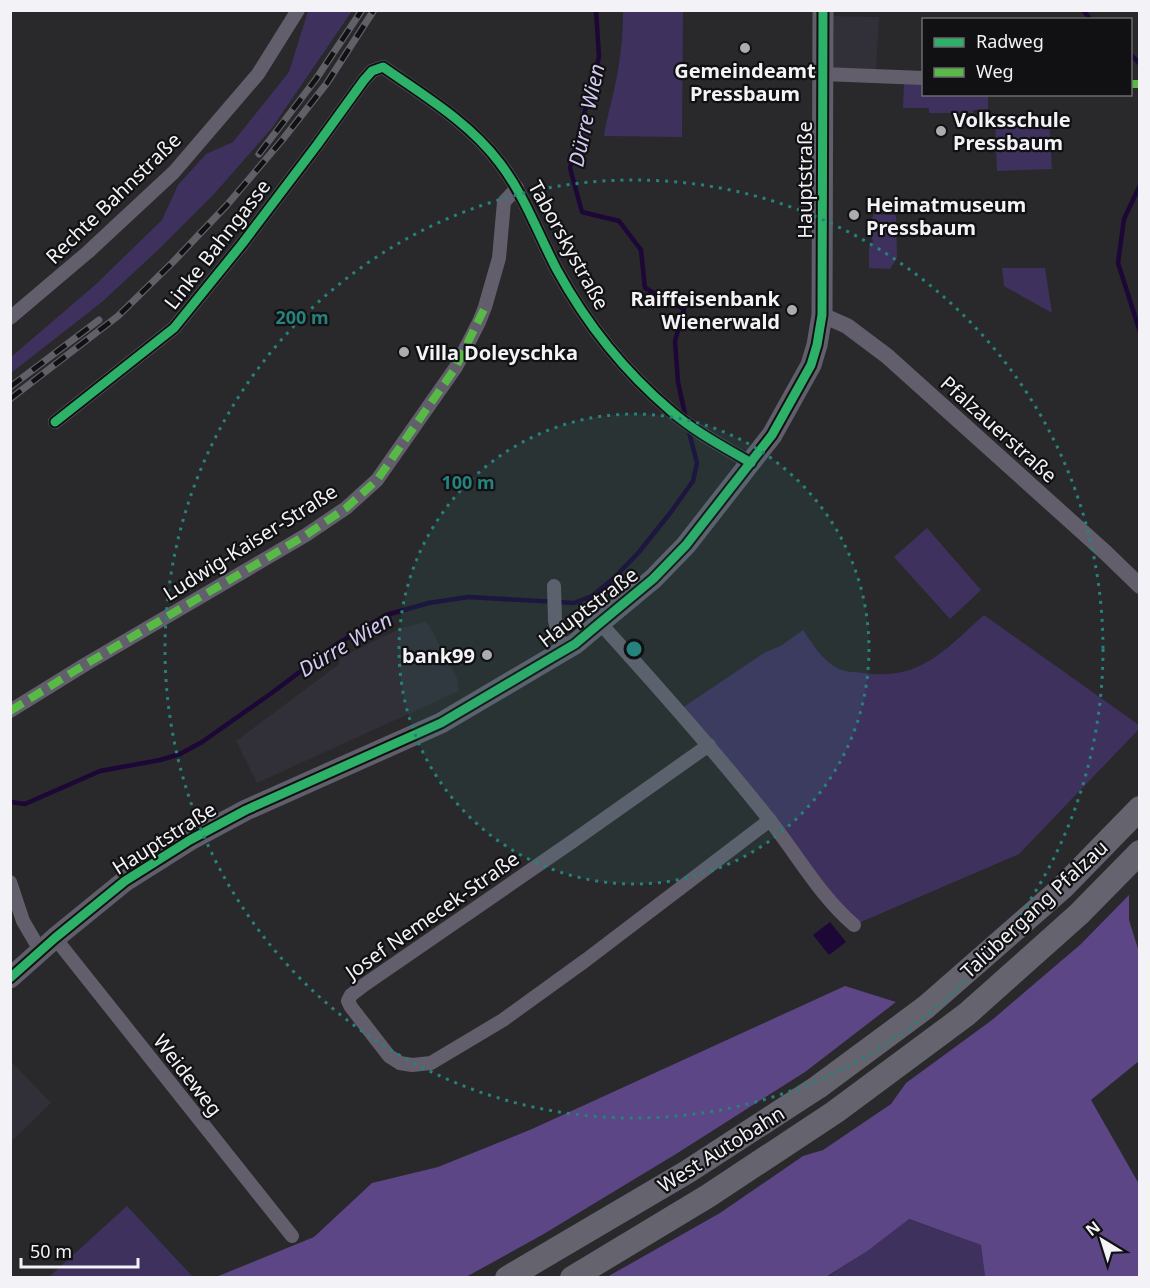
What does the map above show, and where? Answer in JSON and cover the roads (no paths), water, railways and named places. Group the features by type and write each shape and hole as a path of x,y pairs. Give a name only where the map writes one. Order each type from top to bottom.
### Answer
{"highway":[{"name":"Talübergang Pfalzau","path":"926,1007 1062,888 1140,808"},
{"name":"Talübergang Pfalzau","path":"967,1014 1079,914 1140,852"},
{"name":"West Autobahn","path":"507,1278 696,1166 818,1087 926,1007"},
{"name":"West Autobahn","path":"572,1278 708,1196 835,1112 967,1014"}],"main road":[{"name":"Hauptstraße","path":"10,978 47,944 125,881 190,840 246,810 441,723 563,651 653,579 678,553 772,435 806,376 817,345 822,315 823,10"}],"street":[{"name":"Rechte Bahnstraße","path":"10,318 88,252 174,172 258,74 298,10"},
{"name":"Taborskystraße","path":"383,67 479,139 499,162 517,188 557,269 587,319 618,358 671,412 701,434 751,463"},
{"name":"Linke Bahngasse","path":"55,422 174,328 242,244 364,80 372,71 383,67"},
{"path":"823,74 922,78"},
{"name":"Ludwig-Kaiser-Straße","path":"10,711 306,535 346,507 377,480 456,367 479,322 499,258 504,202 517,188"},
{"name":"Pfalzauerstraße","path":"822,315 847,326 886,356 1140,586"},
{"name":"Hauptstraße","path":"554,586 555,621 563,651"},
{"path":"600,623 709,745 770,820 834,908 854,925"},
{"name":"Josef Nemecek-Straße","path":"709,745 351,995 348,1001 351,1007 389,1056 400,1063 412,1065 431,1063 503,1020 770,820"},
{"path":"10,882 22,921 47,944"},
{"name":"Weideweg","path":"47,944 292,1236"}],"waterway":[{"name":"Dürre Wien","path":"596,10 599,57 570,168 582,212 619,221 641,250 645,288 684,309 675,341 678,382 686,419"},
{"path":"1083,10 1089,18"},
{"path":"1132,56 1140,64"},
{"path":"1140,185 1124,219 1118,263 1140,332"},
{"name":"Dürre Wien","path":"10,802 25,804 100,771 180,754 202,742 337,644 386,615 429,603 468,597 574,603 592,596 614,578 639,552 693,481 697,463 688,428"}],"railway":[{"path":"259,154 316,79 362,10"},
{"path":"10,399 118,316 227,205 327,83 374,10"},
{"path":"10,387 99,320"}],"place":[{"name":"Gemeindeamt Pressbaum","path":"745,48"},
{"name":"Volksschule Pressbaum","path":"941,131"},
{"name":"Heimatmuseum Pressbaum","path":"854,215"},
{"name":"Raiffeisenbank Wienerwald","path":"792,310"},
{"name":"Villa Doleyschka","path":"404,352"},
{"name":"bank99","path":"487,655"}]}
